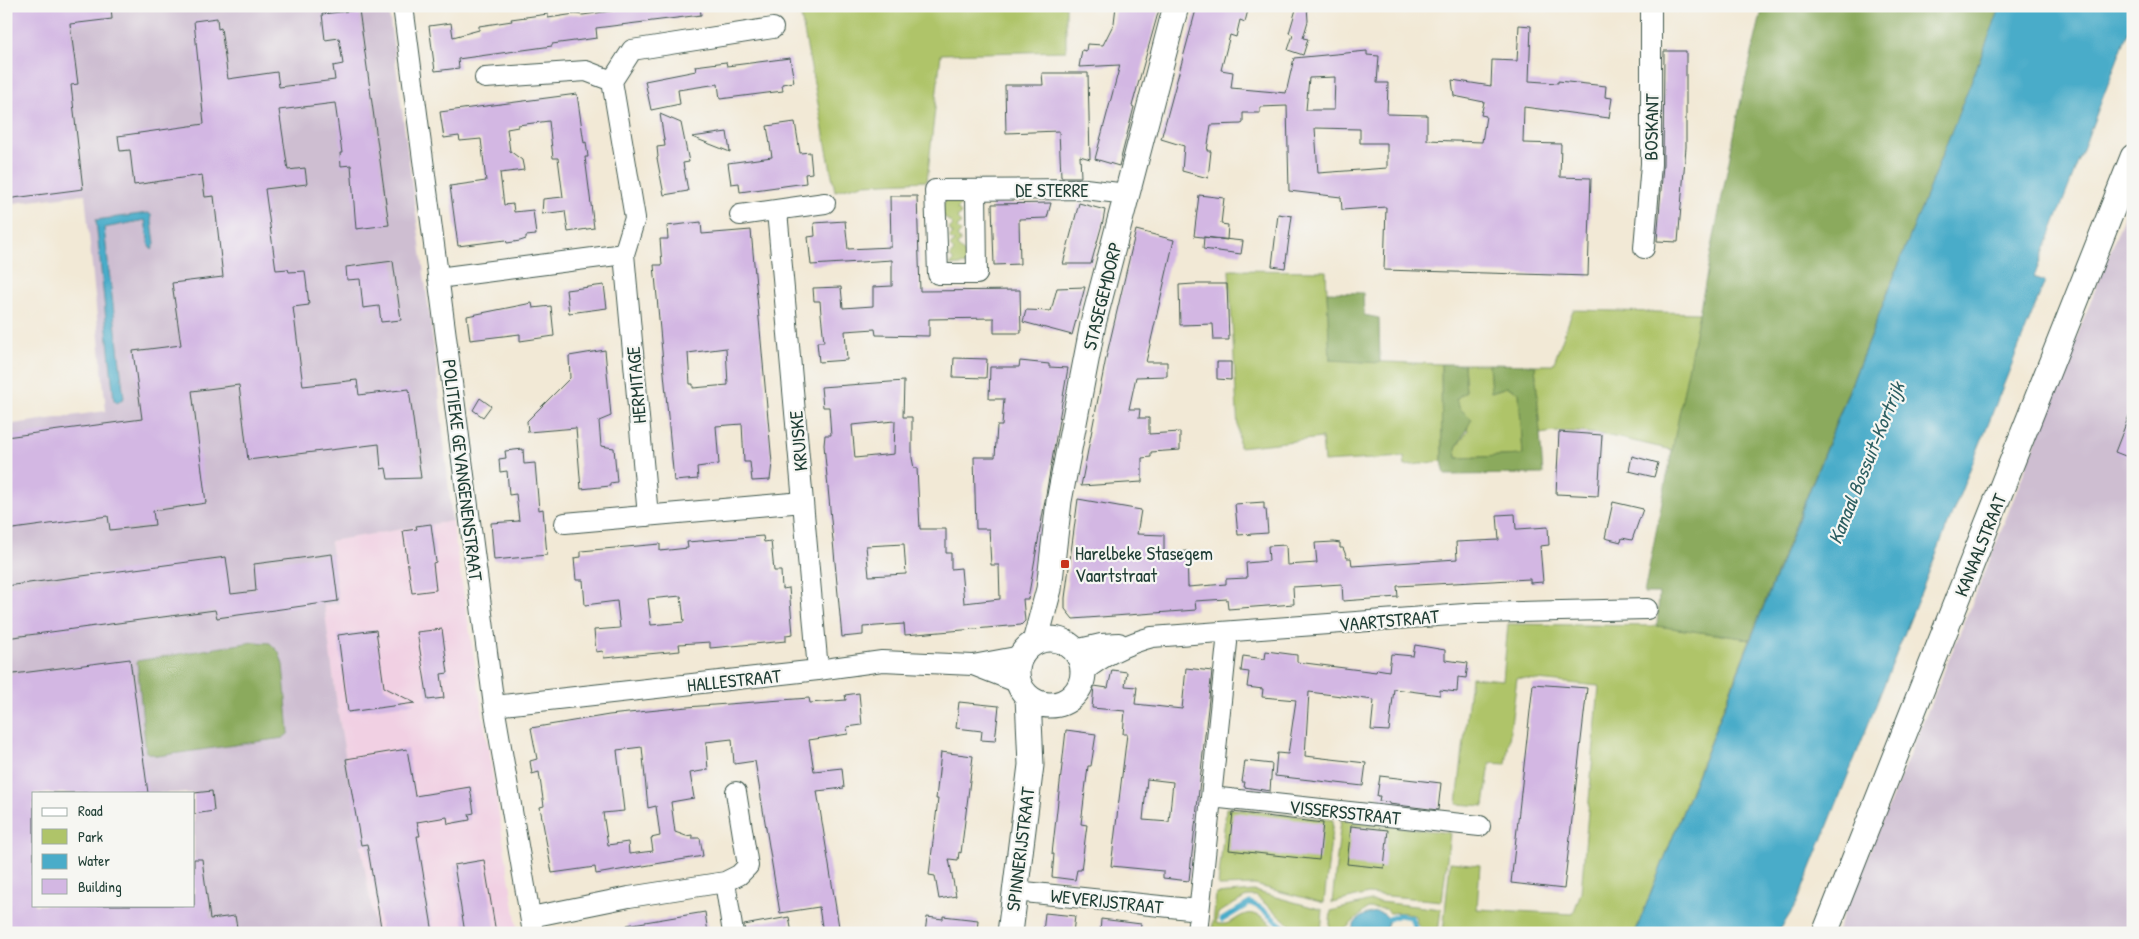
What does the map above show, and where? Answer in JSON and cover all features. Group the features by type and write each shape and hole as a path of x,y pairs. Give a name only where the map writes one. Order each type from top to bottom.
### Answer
{"street":[{"name":"POLITIEKE GEVANGENENSTRAAT","path":"403,6 494,706 532,925"},
{"name":"STASEGEMDORP","path":"1028,649 1049,589 1058,501 1093,324 1176,6"},
{"name":"BOSKANT","path":"1644,248 1651,164 1651,6"},
{"path":"485,78 586,71 612,81 632,50 773,28"},
{"name":"HERMITAGE","path":"612,81 635,218 624,254 648,516"},
{"name":"KANAALSTRAAT","path":"1825,933 2133,157"},
{"name":"DE STERRE","path":"976,190 1085,189 1127,194"},
{"path":"740,215 825,203"},
{"name":"KRUISKE","path":"778,211 818,670"},
{"path":"438,278 624,254"},
{"path":"565,523 803,502"},
{"name":"STASEGEMDORP","path":"1049,589 1075,655"},
{"name":"VAARTSTRAAT","path":"1075,655 1102,657 1131,643 1152,637 1228,633 1478,613 1647,609"},
{"path":"1196,933 1228,633"},
{"path":"1051,639 1075,655 1081,682 1076,692 1067,700 1057,704 1037,702 1024,690 1017,674 1028,649 1051,639"},
{"name":"HALLESTRAAT","path":"494,706 818,670 882,661 973,665 1028,649"},
{"name":"HALLESTRAAT","path":"973,665 1024,690"},
{"name":"SPINNERIJSTRAAT","path":"1010,933 1031,765 1024,690"},
{"name":"SPINNERIJSTRAAT","path":"1031,765 1057,704"},
{"path":"532,925 629,898 725,882 739,875 748,866 736,792"},
{"name":"VISSERSSTRAAT","path":"1211,798 1480,826"},
{"path":"725,882 733,933"},
{"name":"WEVERIJSTRAAT","path":"1015,891 1199,910"}],"shaded area":[{"path":"6,6 388,6 436,363 452,521 330,541 339,603 324,605 338,713 376,933 6,933 6,425 106,411 85,194 6,204"},
{"path":"2133,193 2133,933 1836,933 1985,572"},
{"path":"452,521 518,933 376,933 338,713 324,605 339,603 330,541"}],"green space":[{"path":"799,6 1066,6 1066,51 941,54 927,181 863,184 835,191"},
{"path":"1763,6 2001,6 1750,639 1657,626 1659,593 1644,593 1742,95"},
{"path":"955,198 968,204 970,212 961,205 957,209 961,213 957,219 961,223 957,228 961,232 957,237 961,240 957,246 970,258 969,264 950,266 954,261 950,256 954,251 950,247 954,242 949,238 953,234 949,229 953,225 940,213 945,200"},
{"path":"1229,270 1326,271 1330,360 1441,364 1442,461 1405,466 1404,457 1324,462 1322,438 1239,447"},
{"path":"1327,292 1363,293 1364,315 1379,318 1380,363 1330,360"},
{"path":"1573,310 1699,313 1673,450 1590,433 1557,432 1540,434 1535,365 1553,365"},
{"path":"1441,364 1464,364 1466,391 1456,399 1460,409 1472,419 1456,448 1457,458 1523,455 1519,392 1507,387 1491,392 1489,364 1535,365 1543,474 1445,475 1442,461"},
{"path":"1464,364 1489,364 1491,392 1507,387 1519,391 1523,455 1457,458 1456,448 1468,430 1456,399 1466,391"},
{"path":"1508,624 1657,626 1750,639 1635,933 1443,933 1450,862 1480,865 1477,909 1573,914 1581,892 1599,686 1517,678 1506,764 1490,763 1484,806 1457,804 1471,677 1503,680"},
{"path":"253,642 270,643 279,652 283,665 289,733 283,738 158,756 146,752 137,661"},
{"path":"1226,808 1333,820 1324,903 1255,885 1218,886"},
{"path":"1341,820 1450,833 1442,901 1368,894 1332,903"},
{"path":"1254,891 1323,910 1321,933 1300,933 1256,896 1248,896 1218,913 1216,923 1227,924 1249,913 1264,919 1281,933 1212,933 1216,894"},
{"path":"1371,901 1441,909 1438,933 1422,930 1415,916 1403,913 1390,913 1385,909 1368,908 1341,933 1329,933 1331,911"}],"water":[{"name":"Kanaal Bossuit-Kortrijk","path":"2001,6 2133,6 2133,19 2034,277 2045,281 1797,903 1778,933 1635,933"},
{"path":"148,213 151,215 155,243 152,250 149,246 145,220 104,228 124,398 117,403 114,400 96,220"},
{"path":"1376,912 1384,914 1389,919 1385,933 1351,933 1354,924 1360,918"}],"building":[{"path":"6,6 111,6 112,19 70,24 78,84 71,85 83,189 6,199"},
{"path":"617,6 700,6 701,15 596,28 597,38 458,59 459,68 435,71 429,26 451,23 453,37 479,30 479,26 512,21 511,19 548,14 548,18 575,14 583,15 617,10"},
{"path":"1116,6 1160,6 1132,106 1134,107 1119,166 1095,159 1120,65 1079,67 1082,50 1086,51 1087,44 1103,45 1114,23"},
{"path":"1197,6 1249,6 1245,22 1240,20 1236,37 1230,35 1221,70 1233,72 1231,88 1286,93 1294,58 1367,51 1367,55 1379,56 1377,83 1388,83 1387,114 1427,115 1427,140 1482,142 1486,116 1481,115 1484,102 1454,96 1452,80 1491,86 1492,60 1517,61 1519,25 1531,26 1529,81 1558,83 1558,81 1606,86 1605,97 1612,98 1609,118 1524,107 1523,143 1561,144 1560,177 1591,178 1588,276 1384,270 1386,207 1342,210 1341,197 1289,191 1287,106 1260,107 1260,113 1243,113 1243,123 1241,124 1211,125 1207,151 1211,151 1208,178 1182,171 1184,146 1161,139","holes":["1335,77 1334,110 1306,110 1309,78","1315,128 1360,129 1360,143 1387,143 1387,168 1318,173"]},
{"path":"1297,6 1307,6 1308,21 1303,38 1308,39 1303,55 1288,50 1293,35 1289,33"},
{"path":"359,10 389,225 356,229 351,165 341,166 340,153 342,153 335,103 279,110 288,170 305,168 307,184 265,189 276,270 288,269 289,272 305,271 309,305 293,307 303,386 357,380 359,395 409,389 421,478 388,479 386,468 381,469 379,444 248,460 239,385 192,391 206,503 153,511 155,525 110,530 108,516 6,530 6,437 142,419 133,351 181,345 172,283 223,277 214,196 205,197 202,175 134,185 130,150 120,151 118,136 204,124 194,21 217,18 218,29 221,28 228,79 277,72 279,87 335,80 333,66 343,64 339,38 325,40 322,14"},
{"path":"1664,51 1686,51 1686,147 1678,242 1657,241 1663,165"},
{"path":"790,58 794,82 782,84 783,91 720,99 718,84 678,90 680,104 651,110 645,81 696,71 695,66 726,62 727,66"},
{"path":"1042,73 1088,73 1090,159 1080,156 1081,177 1061,177 1059,131 1006,133 1005,85 1043,85"},
{"path":"577,94 584,143 586,142 588,157 585,157 594,228 568,232 565,211 542,214 543,199 563,197 558,158 553,158 549,121 518,125 518,127 507,129 510,151 522,160 524,170 500,173 504,205 513,204 514,212 533,210 536,235 526,236 526,239 507,243 506,240 458,246 450,186 486,181 481,139 460,141 459,136 444,138 440,112"},
{"path":"660,114 681,123 689,162 683,163 688,191 664,195 657,158 657,147 665,146"},
{"path":"795,122 800,153 810,152 812,173 805,174 806,183 740,192 739,183 731,184 728,163 772,157 767,126"},
{"path":"727,132 730,152 692,137"},
{"path":"1199,195 1224,198 1221,224 1228,225 1227,240 1194,236"},
{"path":"890,196 917,196 920,291 1020,290 1021,333 994,333 994,318 929,319 929,336 876,335 875,329 845,331 847,360 819,362 817,342 824,342 820,301 814,301 813,288 841,287 843,308 873,306 873,287 892,286 892,260 811,265 808,237 815,236 814,223 845,221 848,249 891,247"},
{"path":"1051,203 1047,218 1019,219 1020,264 994,265 992,204"},
{"path":"1079,203 1105,210 1103,221 1091,264 1063,264"},
{"path":"1278,214 1292,216 1285,268 1272,266"},
{"path":"701,222 702,234 751,230 772,463 770,480 752,481 750,462 744,462 742,424 716,426 719,464 697,467 698,479 674,481 654,265 662,265 660,239 668,239 667,226","holes":["726,348 728,385 693,388 693,384 690,384 688,353"]},
{"path":"1136,230 1174,240 1146,362 1167,362 1167,376 1136,377 1129,409 1140,409 1139,418 1149,418 1149,434 1180,432 1180,450 1151,452 1151,457 1142,458 1142,482 1081,486 1106,358"},
{"path":"1204,237 1243,241 1241,254 1203,249"},
{"path":"393,261 401,320 381,322 379,306 363,308 360,279 347,280 346,267"},
{"path":"1227,284 1229,340 1214,340 1213,324 1180,325 1179,285"},
{"path":"604,285 607,308 569,313 566,290"},
{"path":"1085,287 1072,335 1023,322 1026,310 1051,311 1057,288"},
{"path":"532,303 533,308 551,306 554,336 520,341 520,334 470,340 467,316"},
{"path":"605,350 611,416 599,421 601,446 614,448 617,482 610,483 610,486 581,489 576,428 528,432 527,421 570,378 569,356"},
{"path":"954,358 987,359 986,378 953,377"},
{"path":"1020,361 1049,364 1049,367 1068,368 1028,599 1023,599 1025,621 1021,625 905,635 904,624 863,627 863,635 842,637 824,445 825,435 831,435 829,407 823,407 821,387 904,381 903,417 912,417 912,458 914,468 917,468 920,529 946,529 946,553 951,553 951,569 961,568 964,603 1000,599 999,565 991,565 989,529 976,529 974,457 995,457 997,426 1002,426 1004,399 989,399 990,367 1019,367","holes":["895,421 894,454 855,458 852,425","904,544 906,574 869,576 866,546"]},
{"path":"1217,362 1231,362 1231,380 1217,379"},
{"path":"480,398 491,406 483,417 473,410"},
{"path":"2133,408 2133,459 2115,452"},
{"path":"1559,432 1602,435 1598,496 1556,494"},
{"path":"523,449 524,464 535,463 539,510 543,509 547,555 494,560 491,523 519,521 516,494 509,495 507,471 500,472 499,459 506,458 505,451"},
{"path":"1632,456 1658,463 1654,477 1629,471"},
{"path":"1078,499 1141,510 1137,534 1164,535 1164,553 1187,551 1188,587 1226,584 1226,579 1247,578 1246,563 1269,561 1268,546 1286,545 1287,565 1317,563 1315,543 1334,542 1340,543 1340,548 1343,548 1347,558 1351,558 1352,566 1457,559 1456,542 1499,540 1497,515 1515,514 1516,529 1548,527 1549,545 1540,546 1543,582 1530,583 1530,579 1397,586 1398,597 1343,601 1342,584 1293,587 1294,604 1228,609 1227,599 1195,601 1196,610 1073,619 1065,609 1065,598"},
{"path":"1264,502 1268,533 1238,535 1235,504"},
{"path":"1613,502 1643,509 1632,540 1622,538 1621,542 1605,538"},
{"path":"431,524 436,562 433,563 436,590 412,593 403,531 417,529 416,526"},
{"path":"763,536 764,542 771,541 774,571 781,571 782,589 789,588 793,634 786,635 786,641 710,648 710,642 679,644 680,651 604,658 603,651 596,652 594,630 620,628 617,601 585,605 583,580 576,580 574,558 581,557 581,551 660,544 660,551 688,548 687,542","holes":["681,596 684,622 651,625 648,599"]},
{"path":"332,554 338,601 217,618 215,610 6,638 6,586 226,557 231,594 256,591 254,564"},
{"path":"442,629 448,673 441,674 444,698 428,700 417,632"},
{"path":"376,630 384,687 415,703 348,712 338,635"},
{"path":"1415,645 1445,650 1445,660 1468,663 1466,678 1458,677 1457,692 1440,690 1440,695 1394,689 1389,731 1371,730 1374,700 1309,692 1305,756 1366,763 1363,786 1275,776 1277,753 1288,754 1296,700 1262,697 1263,689 1247,687 1249,672 1241,671 1243,656 1265,659 1266,651 1297,655 1297,662 1376,672 1377,669 1389,671 1391,654 1413,656"},
{"path":"130,659 148,792 32,792 32,906 195,906 195,859 202,859 210,919 235,916 238,933 6,933 6,675"},
{"path":"1186,668 1212,671 1189,881 1163,878 1163,871 1111,866 1127,734 1123,734 1125,711 1092,708 1094,686 1108,688 1112,670 1127,672 1125,686 1137,687 1135,704 1182,709","holes":["1147,779 1173,782 1169,822 1143,820"]},
{"path":"1533,684 1587,688 1564,889 1511,883"},
{"path":"859,693 862,725 847,727 848,734 809,740 814,771 842,768 844,788 817,791 840,933 823,933 819,907 780,913 755,761 734,764 732,739 706,742 708,770 690,773 694,798 671,802 675,832 686,836 692,835 692,838 700,838 703,856 596,874 595,867 552,873 540,807 544,806 539,772 532,774 530,761 537,759 531,728 609,715 687,707 809,698 810,703 846,700 845,695","holes":["642,747 648,808 656,806 660,836 651,838 653,851 629,854 628,842 608,845 603,813 624,811 617,750"]},
{"path":"959,702 999,706 995,741 981,740 982,731 956,728"},
{"path":"1066,730 1096,734 1091,766 1088,766 1081,824 1087,825 1081,870 1077,870 1075,880 1052,877 1054,854 1052,854"},
{"path":"407,749 415,796 470,787 474,813 469,814 470,820 448,824 447,817 417,822 420,836 417,836 433,933 382,933 367,844 361,845 346,759"},
{"path":"941,752 973,756 961,853 959,852 958,860 949,859 956,896 939,899 935,876 929,875 938,799 936,799"},
{"path":"1245,761 1272,764 1270,791 1244,787 1245,782 1242,782"},
{"path":"1380,776 1441,783 1438,810 1379,801 1380,796 1377,796"},
{"path":"212,791 214,811 195,814 195,793"},
{"path":"1233,812 1323,823 1319,860 1229,850"},
{"path":"1351,826 1388,830 1384,868 1347,864"},
{"path":"484,860 496,933 465,933 454,865"},
{"path":"705,912 708,933 627,933 627,925"},
{"path":"1045,913 1075,916 1073,933 1043,933"},
{"path":"943,916 978,920 977,933 925,933 927,917 943,919"},
{"path":"789,917 792,933 745,933 744,925"},
{"path":"1101,919 1141,924 1140,933 1100,933"}],"waterway":[{"path":"1222,920 1250,903 1259,907 1291,933"},
{"path":"1389,919 1399,915 1411,917 1417,933"}],"place":[{"name":"Harelbeke Stasegem Vaartstraat","path":"1065,564"}]}
